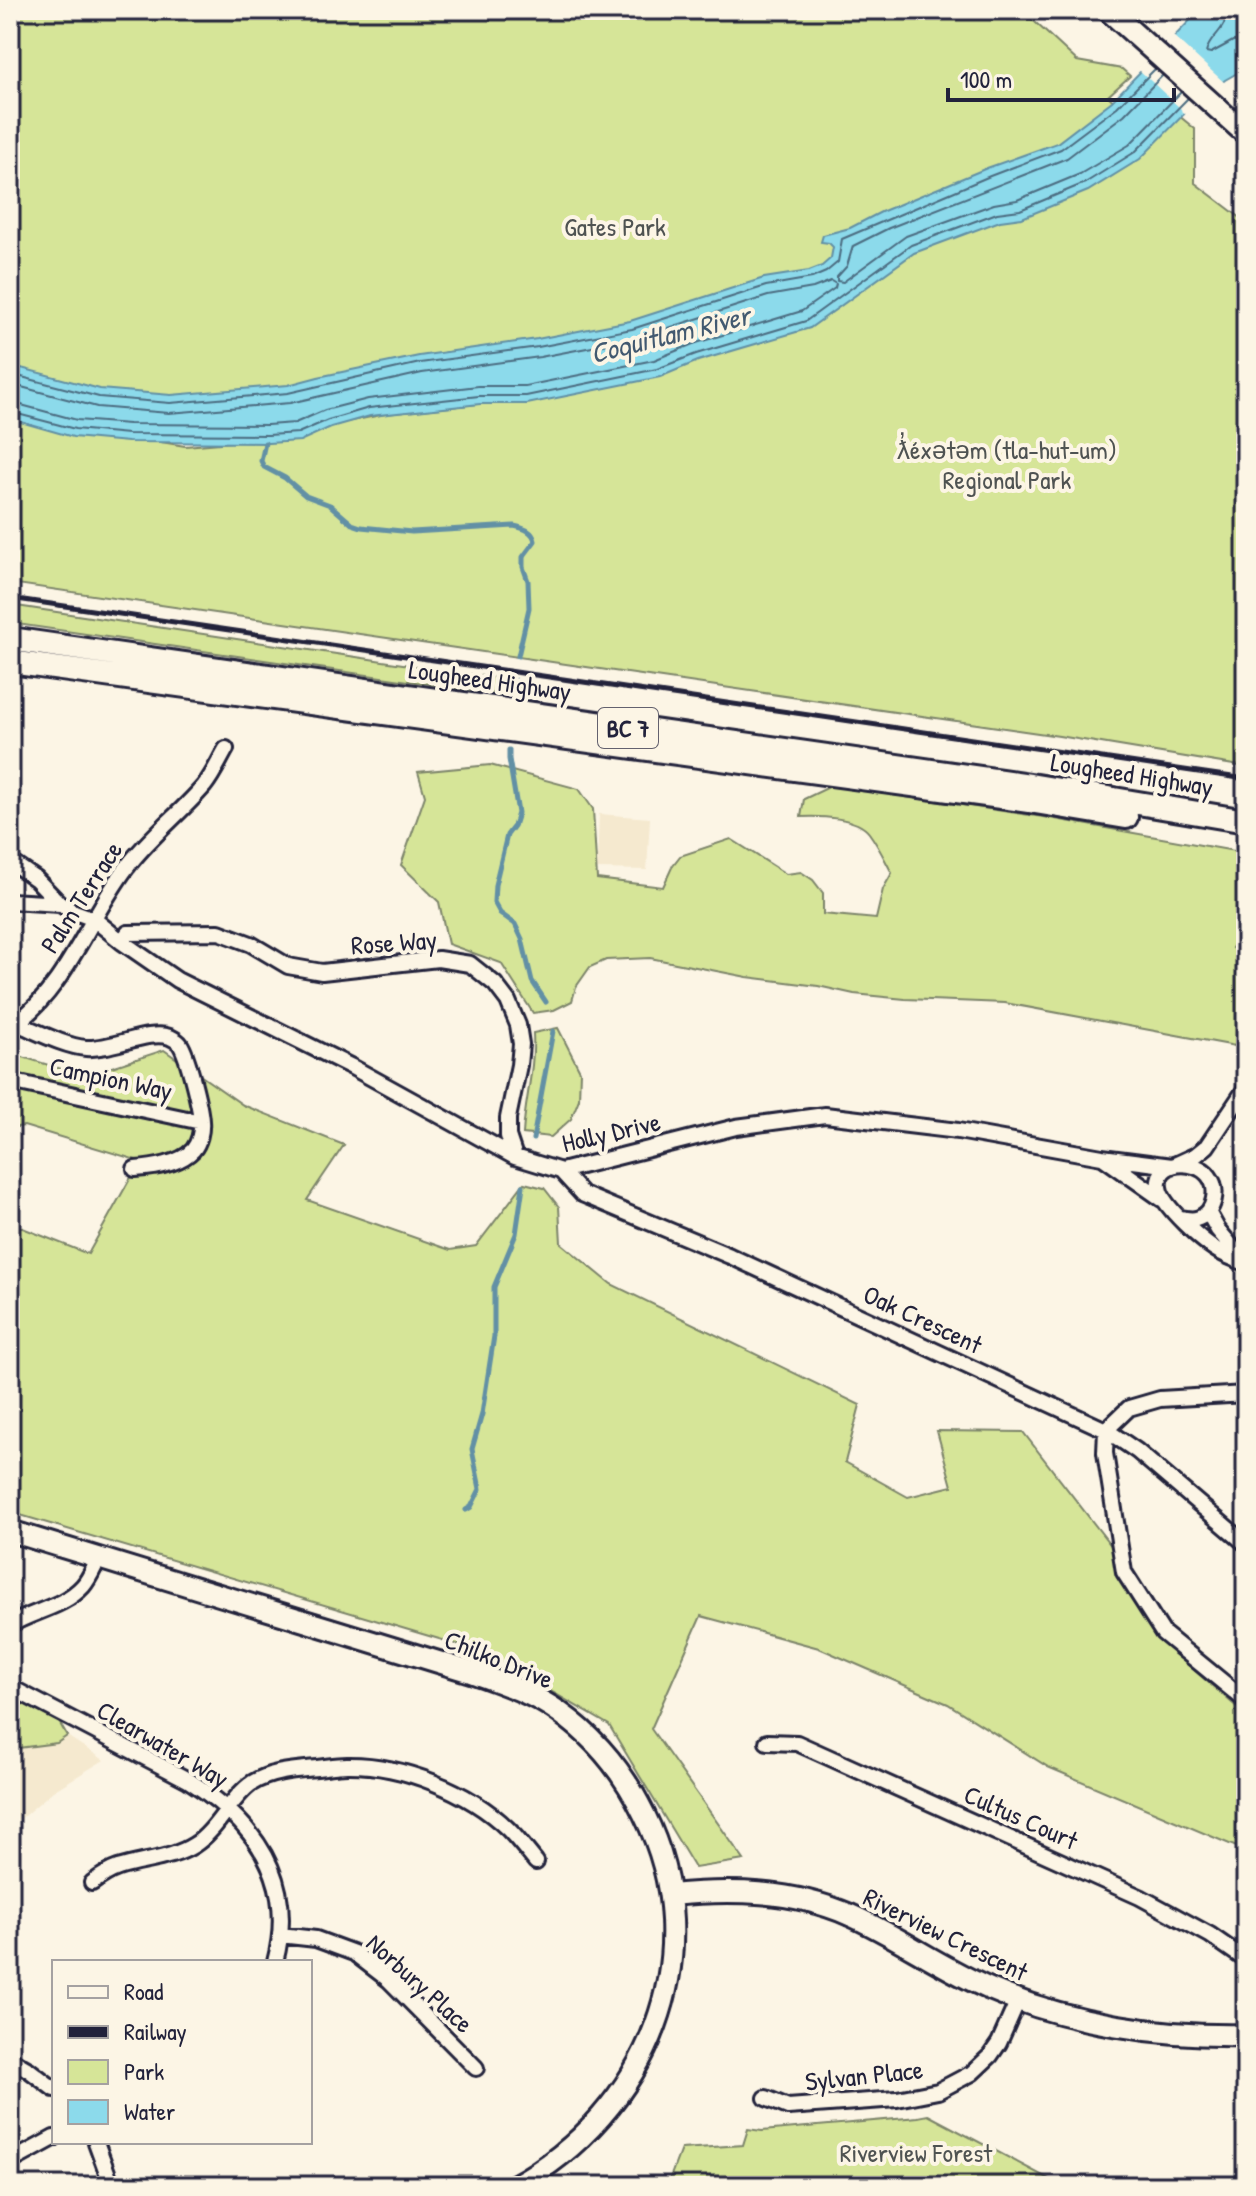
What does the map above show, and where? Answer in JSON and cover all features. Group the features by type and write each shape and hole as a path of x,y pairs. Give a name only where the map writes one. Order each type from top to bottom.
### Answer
{"main road":[{"name":"Lougheed Highway","path":"10,639 1030,785 1246,821"},
{"name":"Lougheed Highway","path":"10,662 1029,801 1246,835"}],"street":[{"path":"1108,10 1246,134"},
{"name":"Palm Terrace","path":"13,1022 31,1012 48,991 125,870 147,841 205,785 226,749"},
{"path":"12,901 25,896 26,886 15,865"},
{"path":"15,865 36,879 60,904"},
{"path":"12,901 60,904"},
{"name":"Holly Drive","path":"60,904 94,919 177,980 352,1067 515,1157 561,1171 736,1127 825,1115 958,1131 1102,1157 1172,1166"},
{"name":"Rose Way","path":"122,942 128,933 219,932 251,944 288,966 322,972 438,959 470,964 495,984 508,1001 518,1025 521,1044 508,1118 508,1136 515,1157"},
{"name":"Palm Terrace","path":"13,1022 84,1048 159,1035 179,1042 187,1059 201,1122"},
{"name":"Campion Way","path":"10,1081 201,1122"},
{"path":"1246,1088 1207,1146 1162,1172 1158,1179 1163,1199 1180,1218 1221,1252 1246,1264"},
{"path":"135,1169 159,1168 191,1152 199,1140 201,1122"},
{"path":"1180,1218 1199,1218 1208,1212 1213,1203 1207,1146"},
{"name":"Holly Drive","path":"1102,1157 1163,1199"},
{"path":"1172,1166 1192,1165 1209,1175"},
{"name":"Oak Crescent","path":"561,1171 582,1194 730,1256 1106,1430 1137,1451 1246,1544"},
{"path":"1208,1212 1218,1230 1246,1264"},
{"path":"1246,1394 1160,1399 1129,1408 1106,1430 1105,1453 1124,1572 1163,1633 1246,1701"},
{"name":"Chilko Drive","path":"10,1531 471,1672 535,1697 559,1712 599,1747 628,1784 661,1854 670,1895 672,1935 668,1978 655,2026 636,2069 610,2108 582,2138 551,2164 514,2186"},
{"path":"10,1625 77,1592 88,1580 99,1558"},
{"name":"Clearwater Way","path":"10,1687 188,1780 210,1794 248,1829 266,1857 278,1897 280,1935 275,1960"},
{"name":"Cultus Court","path":"767,1742 797,1743 1140,1897 1210,1935 1246,1960"},
{"path":"92,1883 115,1869 185,1850 203,1838 247,1787 272,1774 347,1765 413,1774 437,1785 490,1814 508,1829 536,1862"},
{"name":"Riverview Crescent","path":"670,1895 756,1892 828,1906 967,1978 1018,2000 1072,2015 1149,2030 1246,2035"},
{"name":"Norbury Place","path":"280,1935 316,1939 354,1953 389,1980 476,2068"},
{"name":"Sylvan Place","path":"766,2098 788,2107 897,2099 938,2091 972,2073 990,2056 1018,2000"},
{"path":"10,2059 52,2087"},
{"path":"10,2162 52,2139"},
{"path":"97,2144 112,2186"}],"shaded area":[{"path":"599,814 650,818 647,870 597,869"},
{"path":"10,1696 59,1722 67,1736 104,1760 53,1791 10,1828"}],"green space":[{"path":"10,10 1022,10 1077,61 1122,69 1130,76 1108,96 1150,132 1178,115 1195,129 1195,183 1246,222 1246,767 1059,736 10,583 10,417 185,446 256,440 386,414 487,403 484,398 247,432 10,378"},
{"path":"10,605 529,683 526,698 10,623"},
{"path":"490,765 579,789 593,809 597,879 663,887 680,856 731,839 786,874 801,872 813,880 823,893 823,914 876,919 883,889 892,873 875,842 863,828 838,819 801,817 804,799 831,786 1044,817 1246,853 1246,926 1232,948 1246,958 1246,1048 1005,1003 854,994 650,958 606,960 590,967 576,987 572,1001 554,1010 533,1013 501,963 448,944 439,902 401,865 425,796 418,772"},
{"path":"558,1028 580,1071 579,1099 571,1119 551,1137 523,1134 533,1059 533,1033"},
{"path":"164,1050 243,1105 344,1145 307,1200 450,1250 476,1246 524,1183 544,1188 559,1207 561,1243 611,1284 860,1405 845,1462 908,1497 952,1486 937,1431 1023,1432 1112,1547 1133,1599 1172,1651 1246,1715 1246,1851 1048,1767 948,1704 819,1648 701,1616 651,1729 744,1860 695,1868 609,1725 483,1652 10,1512 10,1223 88,1254 140,1161 24,1126 10,1128 10,1053 84,1076"},
{"path":"10,1696 59,1722 67,1736 57,1743 10,1749"},
{"name":"Riverview Forest","path":"928,2115 1062,2186 667,2186 681,2149 743,2145 748,2129 762,2131"}],"water":[{"name":"Coquitlam River","path":"1200,10 1246,10 1246,68 1193,105 1140,159 1088,191 1022,218 1000,221 914,253 810,328 698,361 660,377 527,404 480,404 370,416 331,427 300,441 128,442 73,437 10,419 10,365 100,389 171,395 288,385 419,356 537,339 630,321 764,278 809,271 831,258 833,247 821,242 823,235 850,228 987,168 1057,143 1112,101"}],"pier":[{"path":"1171,34 1226,84 1188,115 1182,113 1138,69"}],"waterway":[{"path":"265,443 261,461 264,467 285,478 306,496 330,505 352,524 412,532 514,526 530,532 535,541 523,557 529,608 518,656"},
{"path":"514,689 515,680"},
{"path":"509,750 518,813 507,835 494,902 500,913 515,924 522,939 532,981 546,1002"},
{"path":"533,1139 553,1031"},
{"path":"466,1510 471,1507 480,1489 472,1449 482,1414 494,1336 494,1287 516,1234 523,1186"}],"railway":[{"path":"10,598 1246,779"}],"park label":[{"name":"Gates Park","path":"615,226"},
{"name":"ƛ̓éxətəm (tla-hut-um) Regional Park","path":"1007,464"}]}
